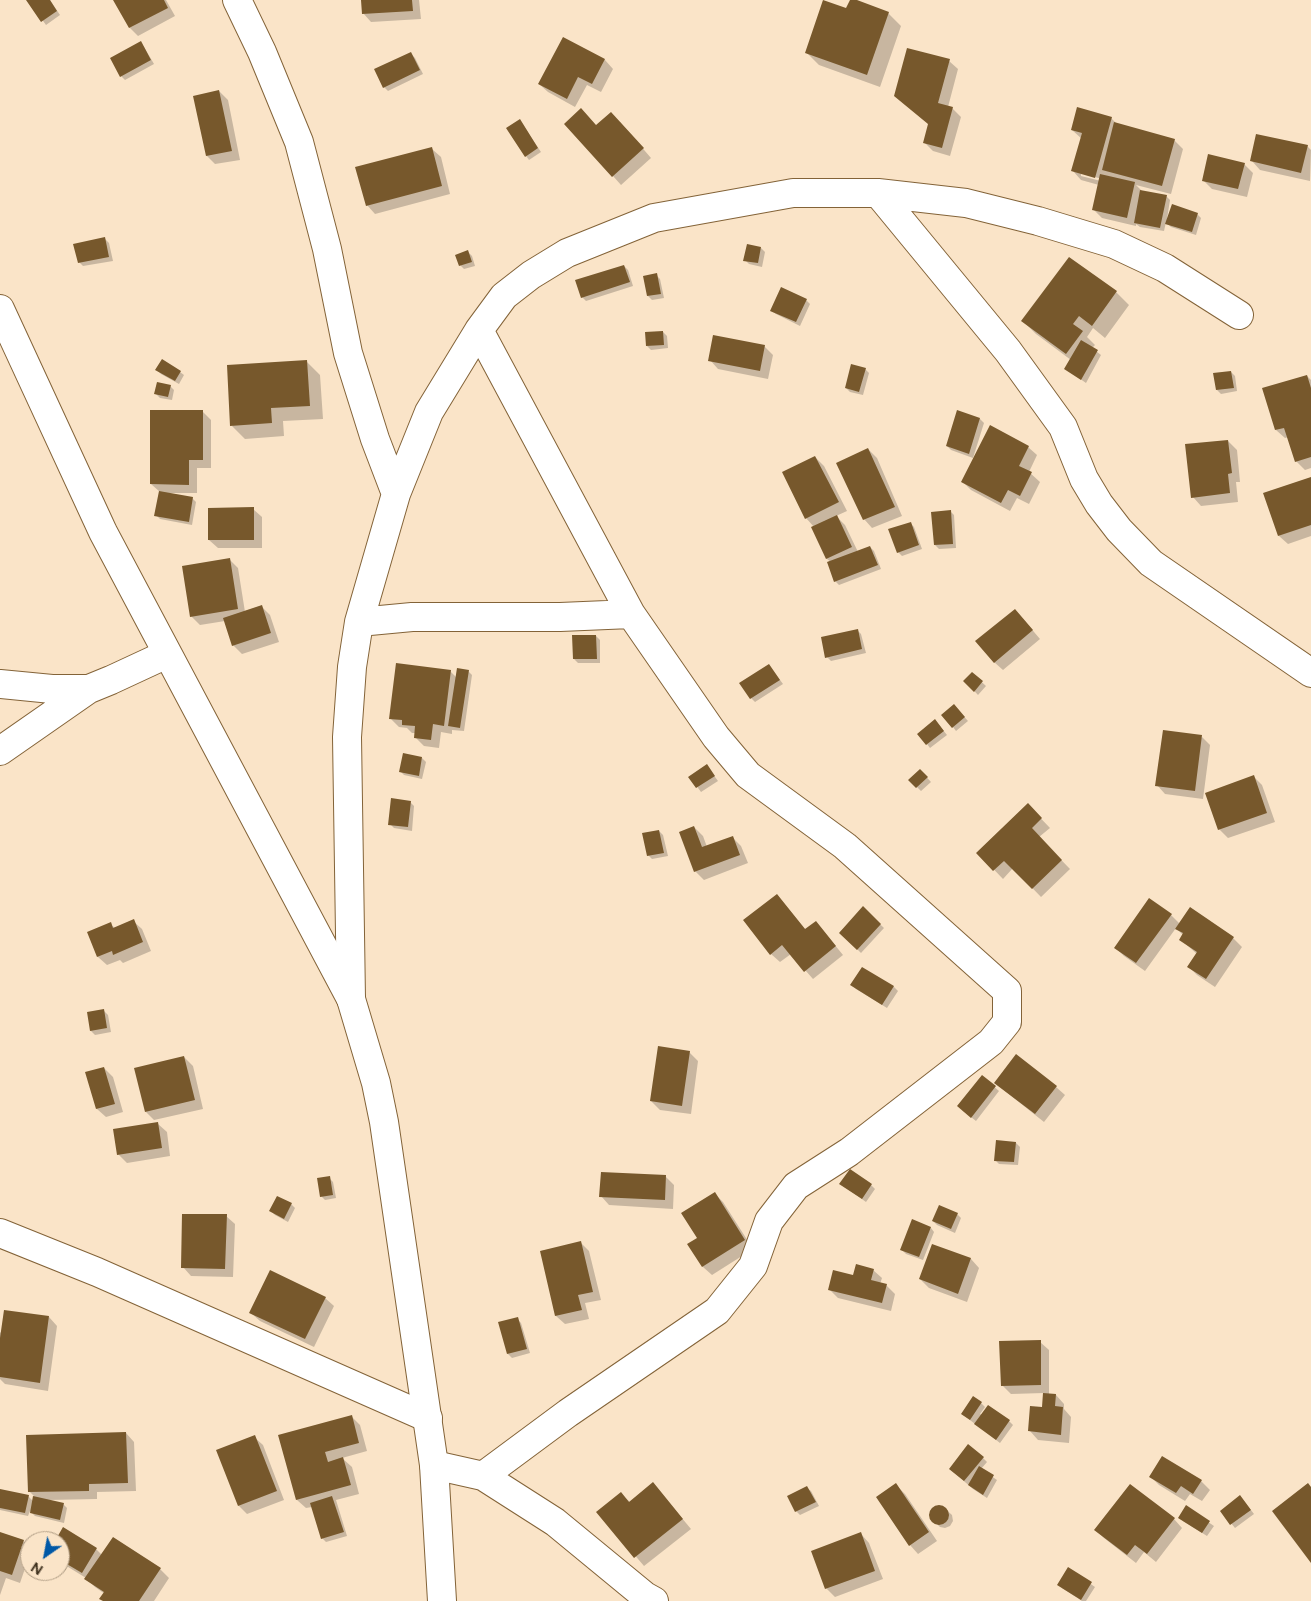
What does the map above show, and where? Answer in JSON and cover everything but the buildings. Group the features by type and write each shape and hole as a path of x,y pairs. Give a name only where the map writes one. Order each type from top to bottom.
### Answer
{"street":[{"path":"237,0 262,52 299,142 327,249 348,352 375,439 396,494"},
{"path":"351,999 347,737 352,667 359,622 396,494 429,412 479,330 504,296 531,275 568,253 654,218 793,193 878,193 966,203 1038,220 1114,244 1165,268 1239,315"},
{"path":"878,193 1002,343 1063,427 1084,479 1098,504 1120,530 1151,563 1311,673"},
{"path":"0,309 102,532 351,999 376,1083 384,1122 434,1465 442,1601"},
{"path":"479,330 631,614 716,737 748,775 845,846 1007,991 1007,1022 991,1042 849,1152 796,1186 769,1221 753,1266 717,1311 568,1413 483,1476"},
{"path":"359,622 412,617 560,617 631,614"},
{"path":"0,751 89,689 167,654"},
{"path":"0,684 52,689 89,689"},
{"path":"0,1233 97,1272 428,1418"},
{"path":"434,1465 483,1476 555,1522 645,1596 654,1601"}]}
